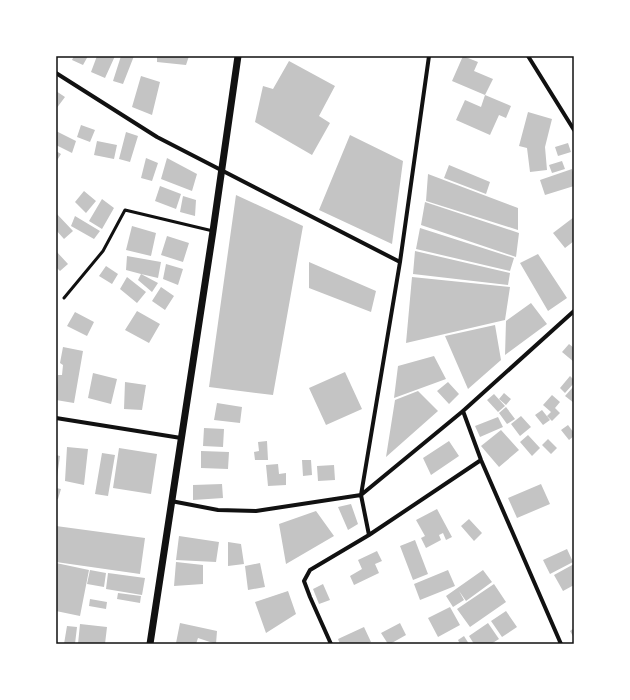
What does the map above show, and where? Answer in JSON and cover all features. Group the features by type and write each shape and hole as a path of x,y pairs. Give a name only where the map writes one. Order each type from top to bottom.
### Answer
{"street":[{"path":"150,644 238,56"},
{"path":"370,535 361,495 400,262 429,56"},
{"path":"528,56 574,130"},
{"path":"56,72 144,130 400,262"},
{"path":"171,501 218,510 256,510 361,495 463,411 574,311"},
{"path":"463,411 482,460 561,644"},
{"path":"56,418 181,438"},
{"path":"331,644 304,581 310,570 370,535 482,460"}],"lane":[{"path":"64,298 103,251 125,210 213,231"}],"building":[{"path":"74,56 88,56 83,65 72,60"},
{"path":"97,56 115,56 105,78 91,72"},
{"path":"121,56 134,56 123,84 113,81"},
{"path":"157,56 189,56 186,65 157,62"},
{"path":"463,56 478,62 474,71 493,79 485,95 452,81"},
{"path":"289,61 335,86 319,116 330,123 312,155 255,122 263,86 273,89"},
{"path":"141,76 160,82 152,115 132,107"},
{"path":"56,91 65,97 56,109"},
{"path":"485,95 511,106 506,118 499,115 490,135 456,120 465,100 481,107"},
{"path":"528,112 552,119 545,147 547,170 530,172 527,148 519,146"},
{"path":"81,125 95,130 90,142 77,137"},
{"path":"56,131 76,141 72,153 56,145"},
{"path":"126,132 138,136 130,162 119,159"},
{"path":"350,135 403,161 392,244 319,210"},
{"path":"97,141 117,145 114,159 94,155"},
{"path":"568,143 571,152 558,156 555,147"},
{"path":"56,151 61,154 56,162"},
{"path":"146,158 158,163 152,181 141,178"},
{"path":"167,158 197,174 192,191 161,179"},
{"path":"562,161 565,169 552,173 549,165"},
{"path":"449,165 490,182 486,194 444,178"},
{"path":"572,169 574,175 574,186 545,195 540,180"},
{"path":"428,174 518,208 518,230 426,201"},
{"path":"160,186 181,194 176,209 155,201"},
{"path":"84,191 96,201 86,213 75,202"},
{"path":"236,195 303,226 273,395 209,387"},
{"path":"183,196 196,200 195,216 180,212"},
{"path":"102,199 114,208 102,229 89,221"},
{"path":"425,202 519,233 516,257 421,225"},
{"path":"56,213 73,231 64,239 56,230"},
{"path":"75,216 100,231 94,239 71,226"},
{"path":"574,217 574,241 565,248 553,233"},
{"path":"132,226 156,233 151,256 126,250"},
{"path":"420,228 514,258 510,271 416,249"},
{"path":"167,236 189,243 183,262 161,255"},
{"path":"56,251 68,264 60,271 56,267"},
{"path":"415,251 510,273 508,285 413,274"},
{"path":"538,254 567,298 548,311 520,263"},
{"path":"127,256 161,262 158,278 126,270"},
{"path":"309,262 376,291 371,312 309,288"},
{"path":"166,264 183,269 178,285 163,279"},
{"path":"106,266 118,274 112,284 99,276"},
{"path":"141,274 158,283 152,292 138,280"},
{"path":"127,277 146,292 137,303 120,289"},
{"path":"412,277 510,287 505,320 406,343"},
{"path":"161,287 174,296 165,310 152,301"},
{"path":"531,303 547,324 505,355 506,321"},
{"path":"137,311 160,324 149,343 125,330"},
{"path":"75,312 94,322 87,336 67,326"},
{"path":"495,325 501,360 468,389 445,336"},
{"path":"569,344 574,348 574,362 562,352"},
{"path":"63,347 83,351 74,403 56,400 58,375 62,375 63,365 60,363"},
{"path":"434,356 446,379 394,398 398,366"},
{"path":"345,372 362,409 326,425 309,388"},
{"path":"93,373 117,379 111,404 88,398"},
{"path":"570,376 574,380 574,383 565,393 560,388"},
{"path":"125,382 146,385 142,410 124,409"},
{"path":"448,382 459,394 449,404 437,391"},
{"path":"574,387 574,403 565,396"},
{"path":"418,391 438,411 386,457 395,400"},
{"path":"504,393 511,399 506,405 499,399"},
{"path":"494,394 505,406 498,412 487,400"},
{"path":"552,395 560,402 555,408 560,413 552,421 547,416 551,412 543,405"},
{"path":"217,403 242,407 240,423 214,420"},
{"path":"506,407 515,419 507,424 499,413"},
{"path":"542,410 550,420 543,425 535,415"},
{"path":"521,416 531,427 520,436 511,424"},
{"path":"498,417 503,427 480,437 475,426"},
{"path":"568,425 574,433 574,436 569,440 561,430"},
{"path":"204,428 224,429 223,447 203,446"},
{"path":"501,430 519,450 499,467 481,446"},
{"path":"528,435 540,448 532,456 520,442"},
{"path":"548,439 557,448 551,454 542,445"},
{"path":"267,441 268,460 255,460 254,452 259,451 258,442"},
{"path":"449,441 459,456 431,475 423,458"},
{"path":"67,447 88,449 84,485 65,481"},
{"path":"119,448 157,454 151,494 113,488"},
{"path":"201,451 229,452 228,469 201,468"},
{"path":"102,453 115,455 108,496 95,494"},
{"path":"56,455 60,456 57,477 56,477"},
{"path":"302,460 311,460 312,475 303,476"},
{"path":"278,464 279,474 286,473 286,485 268,486 266,465"},
{"path":"334,465 335,480 318,481 317,466"},
{"path":"222,484 223,498 193,500 193,485"},
{"path":"541,484 550,504 517,518 508,498"},
{"path":"56,488 61,489 58,499 56,499"},
{"path":"351,504 358,524 348,530 338,507"},
{"path":"437,509 452,537 446,540 443,533 439,535 441,540 426,548 421,538 425,536 416,520"},
{"path":"316,511 334,536 286,564 279,524"},
{"path":"469,519 482,533 474,541 461,526"},
{"path":"56,526 145,538 140,574 56,562"},
{"path":"179,536 219,542 216,562 176,560"},
{"path":"415,540 428,574 413,580 400,546"},
{"path":"228,542 241,544 244,564 228,566"},
{"path":"567,549 573,562 550,574 543,560"},
{"path":"377,551 382,561 375,564 379,573 354,585 350,576 362,569 358,560"},
{"path":"176,562 203,565 203,584 174,586"},
{"path":"56,563 89,570 80,616 56,611"},
{"path":"260,563 265,587 248,590 245,566"},
{"path":"574,564 574,585 563,591 554,575"},
{"path":"90,570 106,573 104,587 87,584"},
{"path":"448,570 455,586 420,600 414,584"},
{"path":"483,570 492,582 466,601 459,591 464,600 453,607 446,596"},
{"path":"108,573 145,578 142,595 106,589"},
{"path":"323,584 330,600 319,604 313,589"},
{"path":"494,584 506,602 470,627 457,609"},
{"path":"288,591 296,614 266,633 255,602"},
{"path":"118,593 141,596 140,603 117,599"},
{"path":"90,599 107,602 106,609 89,606"},
{"path":"450,607 460,625 438,637 428,618"},
{"path":"506,611 517,627 502,637 491,621"},
{"path":"180,623 217,631 216,644 198,638 196,644 176,643"},
{"path":"400,623 406,635 388,644 381,633"},
{"path":"488,623 499,639 491,644 474,644 469,636"},
{"path":"80,624 107,627 105,644 78,644"},
{"path":"67,626 77,627 75,644 64,644"},
{"path":"364,627 371,642 366,644 340,644 338,639"},
{"path":"574,628 574,638 570,631"},
{"path":"464,636 469,644 460,644 458,640"}]}
